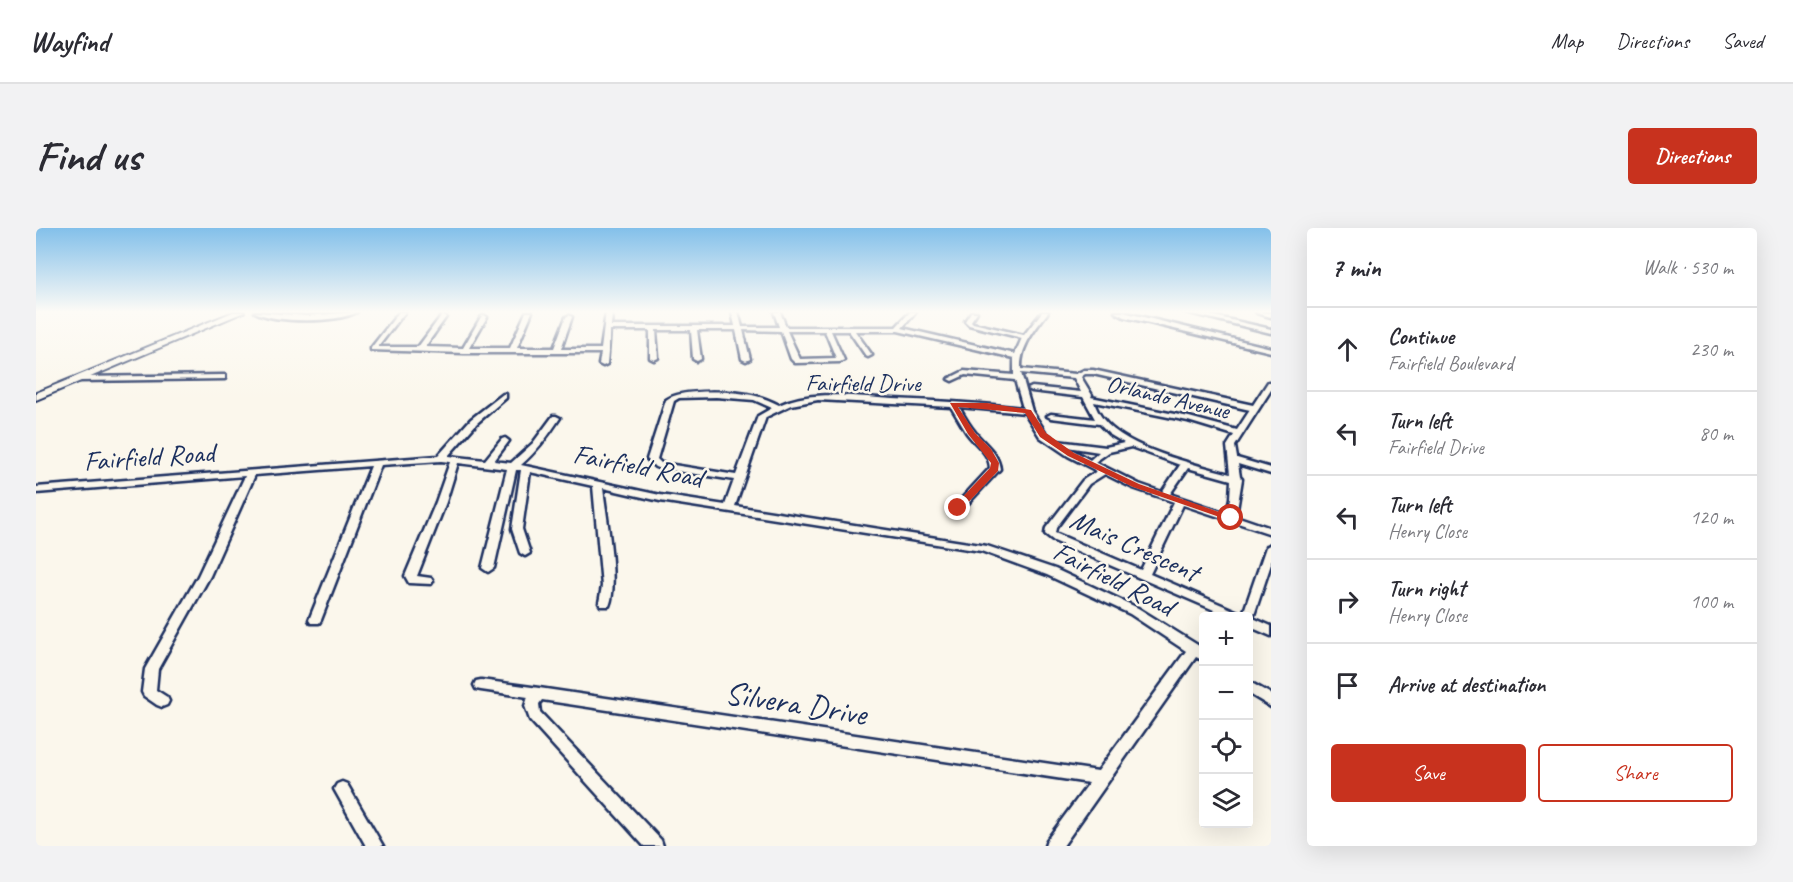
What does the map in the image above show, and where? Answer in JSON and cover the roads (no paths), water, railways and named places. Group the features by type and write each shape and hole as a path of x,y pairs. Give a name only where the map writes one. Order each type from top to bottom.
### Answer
{"main road":[{"path":"36,397 170,341"}],"street":[{"path":"379,341 373,349 605,351"},
{"path":"420,350 426,341"},
{"path":"464,351 470,341"},
{"path":"512,351 516,341"},
{"path":"557,351 561,341"},
{"path":"603,364 606,341"},
{"path":"653,341 654,358"},
{"path":"695,341 697,360"},
{"path":"742,341 746,359"},
{"path":"788,341 798,361 840,360 832,341"},
{"path":"859,341 868,355"},
{"path":"948,341 1017,357"},
{"path":"1025,341 1017,357 1018,374 1028,411 1036,428 1052,443 1103,471 1164,496 1271,531"},
{"path":"1232,341 1271,350"},
{"path":"952,379 964,373 1077,376 1084,372 1093,372 1254,408"},
{"path":"1077,376 1100,422"},
{"path":"78,379 222,377"},
{"path":"1231,518 1237,479 1231,446 1271,384"},
{"name":"Orlando Avenue","path":"1032,389 1088,397 1189,419 1238,433"},
{"path":"441,458 474,421 503,396"},
{"path":"739,478 658,465 654,462 652,459 670,400 678,396 751,397 769,401 778,408"},
{"name":"Fairfield Drive","path":"729,508 762,416 778,408 818,398 987,406 1028,411"},
{"path":"953,404 972,434 988,451 995,463 995,469 958,508"},
{"path":"1051,416 1100,422 1132,444 1186,464 1237,479"},
{"path":"488,568 512,467 526,458 556,418"},
{"path":"488,463 505,441"},
{"path":"1052,443 1106,450 1132,444"},
{"path":"1094,460 1106,450"},
{"name":"Fairfield Road","path":"36,490 441,458 526,468 660,498 983,549 1051,572 1134,611 1199,653"},
{"path":"427,581 413,580 411,576 441,502 455,459"},
{"path":"1233,460 1271,471"},
{"path":"315,620 377,463"},
{"path":"1164,496 1186,464"},
{"path":"525,553 517,529 526,468"},
{"name":"Mais Crescent","path":"1103,471 1086,482 1051,528 1050,534 1229,612"},
{"path":"162,701 149,692 152,669 204,576 251,474"},
{"path":"598,485 608,586 605,603"},
{"path":"1144,576 1179,502"},
{"path":"1250,612 1271,547"},
{"path":"1253,622 1271,631"},
{"path":"1053,846 1102,778 1199,653"},
{"name":"Silvera Drive","path":"481,686 1102,778"},
{"path":"1253,689 1271,701"},
{"path":"539,693 532,700 531,709 535,716 655,846"},
{"path":"342,789 375,846"}]}
